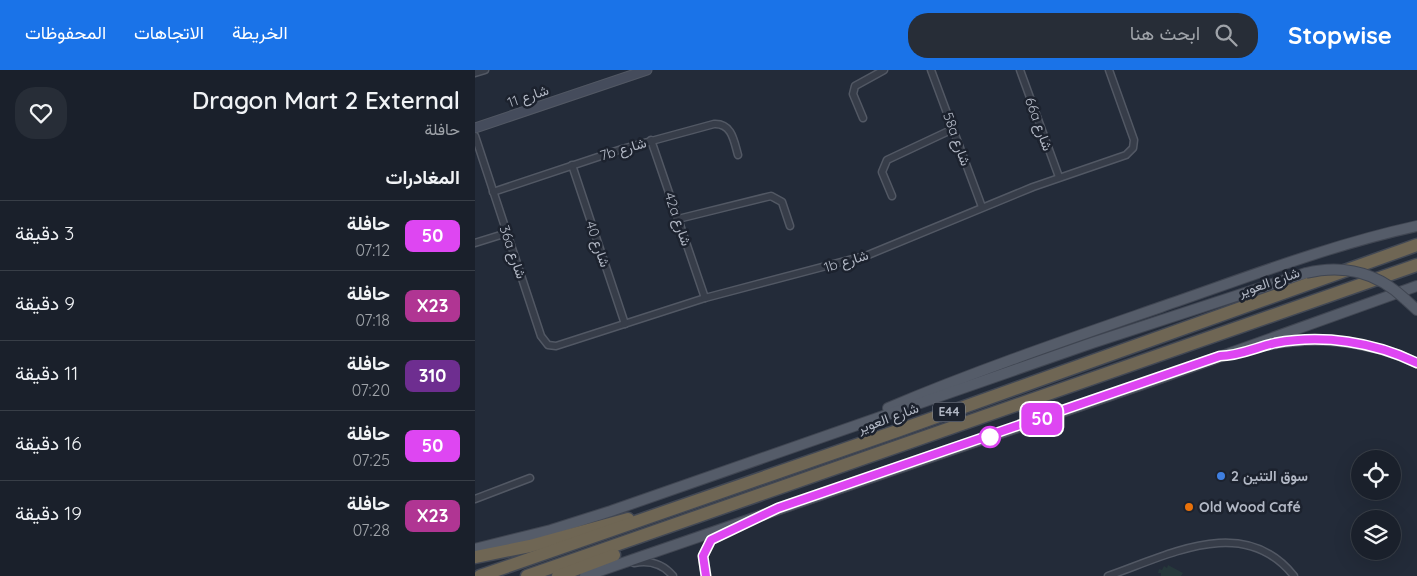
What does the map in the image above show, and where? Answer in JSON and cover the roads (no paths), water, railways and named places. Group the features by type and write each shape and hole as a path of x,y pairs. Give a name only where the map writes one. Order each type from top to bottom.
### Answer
{"highway":[{"name":"شارع العوير","path":"480,576 653,517 1417,245"},
{"name":"E44","path":"527,576 669,528 1417,265"},
{"path":"475,557 530,546 616,520 653,517"},
{"path":"558,576 638,547 669,528"}],"main road":[{"path":"806,442 979,371 1241,279 1340,247 1416,226"},
{"path":"475,549 593,517 1135,328 1306,273 1323,269 1359,271 1392,287 1417,310"},
{"path":"589,574 1417,286"}],"street":[{"path":"475,73 485,70"},
{"name":"شارع 11","path":"475,128 647,70"},
{"path":"863,118 854,98 853,90 858,82 884,70"},
{"name":"58a شارع","path":"931,70 981,207"},
{"name":"66a شارع","path":"1020,70 1059,177"},
{"name":"1b شارع","path":"548,345 561,345 705,298 868,255 981,207 1059,177 1122,157 1133,148 1133,136 1109,70"},
{"name":"7b شارع","path":"493,192 651,140 719,124 730,131 738,155"},
{"path":"892,196 882,172 887,160 953,130"},
{"name":"36a شارع","path":"475,136 541,336 548,345"},
{"name":"42a شارع","path":"651,140 705,298"},
{"name":"36a شارع","path":"475,146 481,158"},
{"name":"شارع 40","path":"572,165 625,324"},
{"path":"678,219 771,196 782,202 790,226"},
{"path":"475,243 507,232"},
{"path":"1405,299 1417,318"},
{"path":"1220,356 1231,356 1286,341 1319,339 1368,346 1417,362"},
{"path":"475,499 530,478"},
{"path":"706,576 703,556 711,540 778,508"},
{"path":"1108,576 1200,546 1227,541 1244,543 1261,549 1283,564 1294,576"},
{"path":"589,574 646,562 664,567 673,576"}],"place":[{"name":"سوق التنين 2","path":"1221,476"},
{"name":"Old Wood Café","path":"1189,507"}]}
